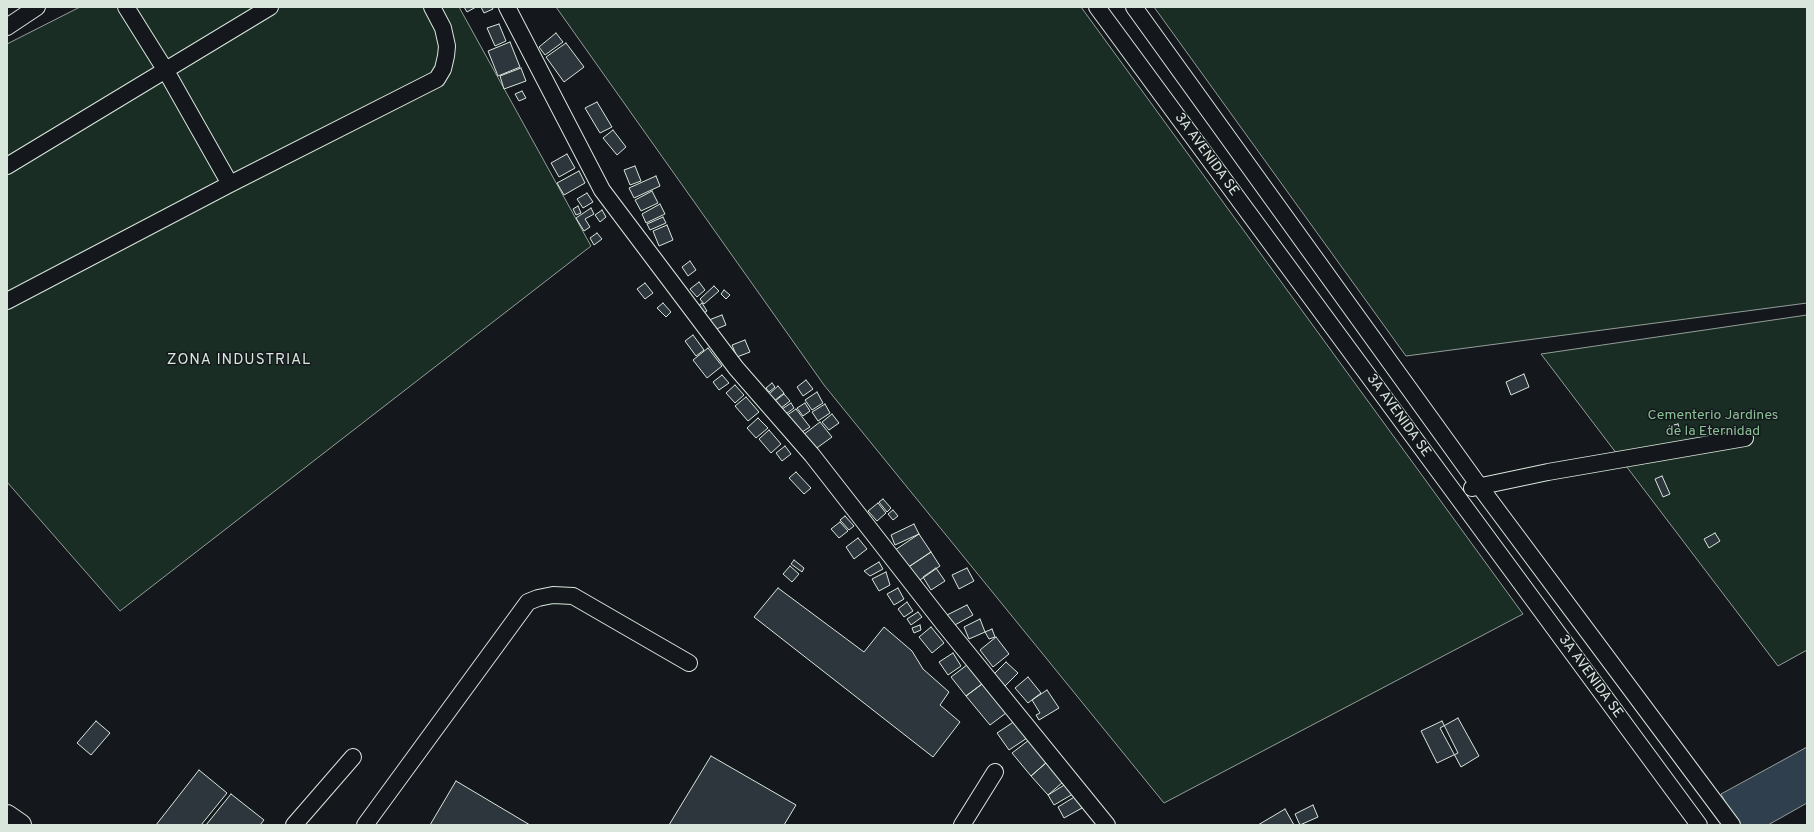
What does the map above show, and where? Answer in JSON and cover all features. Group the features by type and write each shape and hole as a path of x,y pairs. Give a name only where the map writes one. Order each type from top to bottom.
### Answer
{"highway":[{"path":"7,816 20,825"}],"street":[{"path":"7,27 37,7"},
{"path":"126,7 166,71 230,184"},
{"path":"7,166 270,7"},
{"path":"7,301 230,184 437,79 443,69 446,56 446,46 443,28 432,7"},
{"path":"507,7 602,190 736,368 812,455 943,623 1106,825"},
{"name":"3A AVENIDA SE","path":"1097,7 1455,492 1698,825"},
{"path":"1134,7 1480,486 1732,825"},
{"path":"1455,492 1548,472 1745,438"},
{"path":"365,825 528,602 553,595 572,596 689,663"},
{"path":"294,825 353,757"},
{"path":"962,825 995,772"}],"green space":[{"path":"80,7 459,7 591,246 120,611 7,482 7,44"},
{"path":"556,7 1081,7 1523,614 1164,803 824,385"},
{"path":"1154,7 1807,7 1807,303 1406,356"},
{"name":"Cementerio Jardines de la Eternidad","path":"1807,315 1807,650 1778,666 1541,354"}],"water":[{"path":"1807,747 1807,803 1768,825 1738,825 1721,794"}],"building":[{"path":"464,7 476,7 467,12"},
{"path":"481,7 492,7 493,9 484,13"},
{"path":"499,24 506,41 495,46 487,28"},
{"path":"556,33 563,42 545,55 539,47"},
{"path":"510,42 520,67 498,76 488,51"},
{"path":"566,43 584,67 564,82 546,57"},
{"path":"521,68 526,81 504,89 500,76"},
{"path":"522,91 526,98 519,101 515,94"},
{"path":"597,102 612,127 600,133 585,108"},
{"path":"613,130 626,147 617,155 603,138"},
{"path":"567,154 575,168 559,177 551,163"},
{"path":"635,166 641,181 630,185 624,170"},
{"path":"579,171 585,183 564,195 557,183"},
{"path":"656,176 660,186 634,198 629,188"},
{"path":"652,191 658,203 641,211 635,200"},
{"path":"587,193 593,202 583,208 577,199"},
{"path":"660,204 665,214 646,223 642,214"},
{"path":"578,206 581,213 576,215 573,209"},
{"path":"591,208 594,214 585,219 590,227 584,231 576,218"},
{"path":"602,210 606,217 600,222 595,215"},
{"path":"663,217 666,223 650,230 647,224"},
{"path":"667,225 673,240 659,246 653,231"},
{"path":"597,233 602,239 594,245 590,238"},
{"path":"690,261 696,270 688,276 682,267"},
{"path":"699,282 705,290 697,297 690,289"},
{"path":"645,283 653,293 645,299 637,289"},
{"path":"714,286 719,291 704,304 700,299"},
{"path":"724,290 730,295 726,299 721,294"},
{"path":"663,303 671,312 666,317 657,308"},
{"path":"702,303 707,311 701,315 696,308"},
{"path":"722,315 726,325 714,330 709,320"},
{"path":"693,335 704,350 696,356 685,341"},
{"path":"745,340 750,352 737,357 732,345"},
{"path":"708,348 722,366 707,378 693,360"},
{"path":"1524,374 1529,387 1511,395 1506,382"},
{"path":"722,375 729,383 719,390 713,382"},
{"path":"806,380 813,389 803,396 797,387"},
{"path":"772,383 775,387 769,392 766,388"},
{"path":"735,385 744,395 735,403 726,393"},
{"path":"778,386 784,393 774,401 769,394"},
{"path":"817,392 823,403 812,410 805,400"},
{"path":"784,394 790,401 781,408 775,401"},
{"path":"746,397 759,412 748,421 735,406"},
{"path":"791,403 794,408 786,414 782,409"},
{"path":"805,403 810,411 803,416 797,408"},
{"path":"825,404 830,413 818,421 812,412"},
{"path":"796,409 810,427 799,434 786,416"},
{"path":"832,414 839,423 829,430 822,422"},
{"path":"758,418 768,428 756,438 747,428"},
{"path":"820,422 832,437 814,450 803,435"},
{"path":"1678,424 1680,431 1671,434 1669,426"},
{"path":"769,430 781,444 771,453 759,439"},
{"path":"785,446 791,454 782,461 776,453"},
{"path":"796,472 811,488 804,494 789,478"},
{"path":"1662,476 1670,494 1663,497 1655,479"},
{"path":"883,499 891,508 887,512 879,502"},
{"path":"878,503 886,513 877,521 868,511"},
{"path":"893,510 898,516 893,520 888,514"},
{"path":"845,516 854,526 849,530 840,520"},
{"path":"840,522 848,531 839,538 831,529"},
{"path":"914,524 919,534 895,545 891,535"},
{"path":"1715,533 1720,541 1709,548 1704,539"},
{"path":"919,534 931,552 907,568 895,550"},
{"path":"858,538 867,549 854,559 846,547"},
{"path":"931,552 940,566 917,582 907,568"},
{"path":"794,560 804,568 802,572 791,564"},
{"path":"879,562 883,569 870,576 864,571"},
{"path":"790,566 799,574 792,582 783,574"},
{"path":"936,568 945,581 931,590 923,577"},
{"path":"967,568 974,581 959,589 952,575"},
{"path":"886,572 890,585 879,591 872,579"},
{"path":"778,588 864,652 884,627 912,651 923,669 949,692 940,705 960,722 933,757 754,617"},
{"path":"898,588 904,599 894,605 887,594"},
{"path":"907,602 913,611 904,617 898,609"},
{"path":"967,605 973,615 953,626 947,615"},
{"path":"918,612 922,617 911,625 907,619"},
{"path":"980,619 985,632 969,639 964,627"},
{"path":"920,625 921,630 914,633 912,628"},
{"path":"931,627 944,643 932,653 919,637"},
{"path":"992,629 995,637 989,639 985,632"},
{"path":"996,637 1009,654 993,667 980,650"},
{"path":"953,653 961,666 948,675 939,662"},
{"path":"1006,662 1018,673 1005,686 994,674"},
{"path":"967,665 982,684 966,696 951,677"},
{"path":"1028,677 1041,693 1028,703 1015,688"},
{"path":"982,684 1006,713 990,725 966,696"},
{"path":"1047,690 1059,708 1039,720 1036,715 1040,713 1032,700"},
{"path":"1458,718 1479,756 1461,767 1440,728"},
{"path":"96,721 110,733 91,755 77,743"},
{"path":"1015,721 1027,738 1009,750 997,733"},
{"path":"1442,721 1458,753 1437,763 1421,731"},
{"path":"1029,740 1047,762 1031,776 1012,753"},
{"path":"711,756 796,805 784,825 669,825"},
{"path":"1047,762 1063,782 1048,795 1031,776"},
{"path":"199,770 227,793 201,825 156,825"},
{"path":"456,781 530,825 430,825"},
{"path":"1066,784 1073,794 1054,805 1048,795"},
{"path":"231,794 264,820 260,825 206,825"},
{"path":"1076,796 1082,808 1064,818 1058,807"},
{"path":"1313,805 1318,817 1300,825 1295,814"},
{"path":"1285,809 1294,825 1258,825"}],"district":[{"name":"ZONA INDUSTRIAL","path":"239,361"}]}
